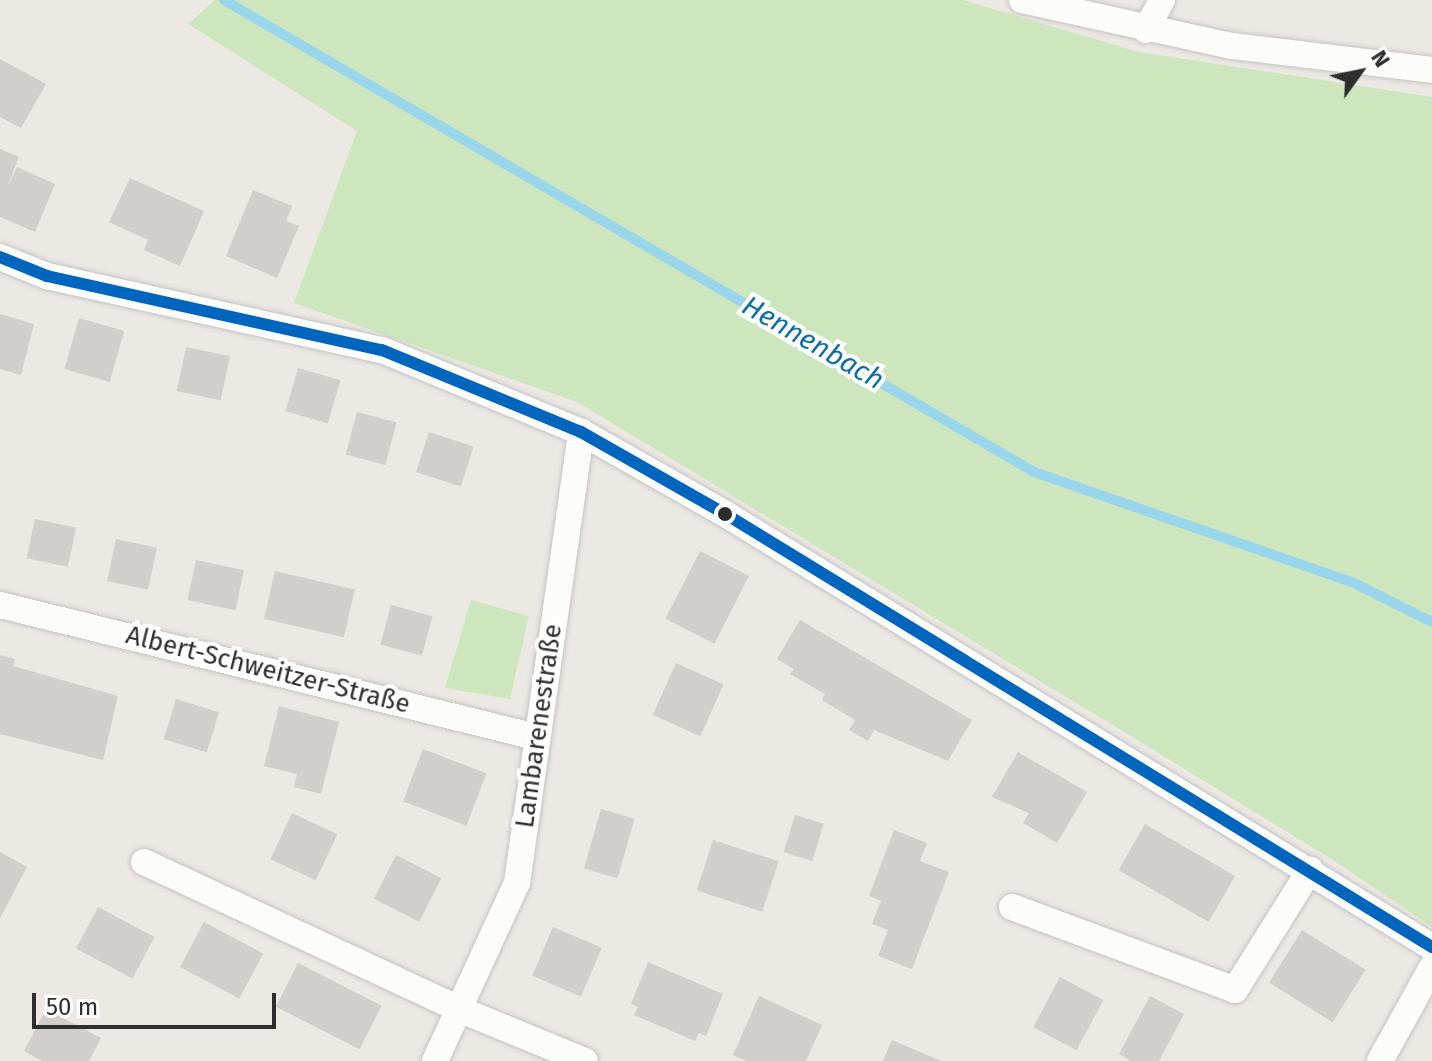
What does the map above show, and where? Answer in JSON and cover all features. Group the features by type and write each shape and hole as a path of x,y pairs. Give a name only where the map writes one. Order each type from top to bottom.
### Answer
{"street":[{"path":"1022,0 1146,30 1232,46 1432,70"},
{"path":"1146,30 1162,0"},
{"path":"0,257 47,276 382,350 581,432 727,515 1432,947"},
{"name":"Lambarenestraße","path":"435,1061 517,883 581,432"},
{"name":"Albert-Schweitzer-Straße","path":"0,605 536,737"},
{"path":"144,862 461,1010 585,1061"},
{"path":"1012,907 1235,990 1310,870"},
{"path":"1380,1061 1432,967"}],"green space":[{"path":"215,0 963,0 1139,52 1432,97 1432,927 1336,862 577,402 294,303 357,131 188,24"},
{"path":"471,600 529,616 510,699 445,688"}],"building":[{"path":"0,59 46,84 21,128 0,117"},
{"path":"0,149 19,157 7,188 17,167 55,184 35,232 0,217"},
{"path":"130,178 204,211 180,266 144,250 148,240 109,222"},
{"path":"253,190 292,206 286,221 299,226 277,278 226,256"},
{"path":"0,314 34,324 21,375 0,369"},
{"path":"79,318 124,331 110,382 64,369"},
{"path":"186,347 230,356 221,400 177,391"},
{"path":"298,368 340,380 328,423 286,411"},
{"path":"357,412 397,423 385,465 346,455"},
{"path":"429,432 474,447 461,486 416,472"},
{"path":"35,519 76,528 68,567 27,558"},
{"path":"116,539 157,548 148,590 107,581"},
{"path":"700,551 749,576 715,644 665,619"},
{"path":"196,560 244,570 235,610 187,600"},
{"path":"275,571 355,589 344,637 264,619"},
{"path":"391,605 433,616 422,656 380,645"},
{"path":"800,620 972,720 948,761 874,730 868,741 849,730 855,720 822,700 825,694 790,674 794,669 777,659"},
{"path":"0,655 15,659 13,666 118,696 103,760 0,734"},
{"path":"676,663 724,684 700,736 653,715"},
{"path":"176,699 219,712 207,752 164,739"},
{"path":"279,706 339,722 321,794 294,787 297,774 264,766"},
{"path":"423,749 486,773 466,826 403,801"},
{"path":"1018,752 1087,792 1057,843 1023,823 1029,813 992,797"},
{"path":"601,809 635,819 618,878 584,869"},
{"path":"292,813 337,834 316,880 270,859"},
{"path":"795,815 824,824 812,861 784,852"},
{"path":"1145,824 1235,876 1209,922 1118,870"},
{"path":"894,830 927,843 920,861 949,872 912,969 878,956 888,930 872,924 881,901 869,896"},
{"path":"713,840 779,861 762,912 697,890"},
{"path":"0,852 27,867 0,918"},
{"path":"396,855 441,878 419,922 374,899"},
{"path":"98,907 155,937 132,979 76,948"},
{"path":"204,922 263,953 239,998 180,967"},
{"path":"553,927 602,948 581,996 532,976"},
{"path":"1302,930 1366,970 1333,1022 1269,983"},
{"path":"648,962 723,994 706,1036 699,1033 695,1041 634,1015 638,1007 631,1004"},
{"path":"298,963 382,1006 360,1049 276,1007"},
{"path":"1060,977 1103,1000 1077,1050 1033,1027"},
{"path":"759,996 822,1025 806,1061 747,1061 733,1055"},
{"path":"1150,996 1184,1014 1159,1061 1131,1061 1119,1054"},
{"path":"46,1009 101,1038 89,1061 42,1061 24,1051"},
{"path":"892,1040 941,1061 883,1061"}],"waterway":[{"name":"Hennenbach","path":"224,0 1034,472 1352,582 1432,622"}],"transit line":[{"path":"0,257 47,276 382,350 581,432 727,515 1432,947"}]}
